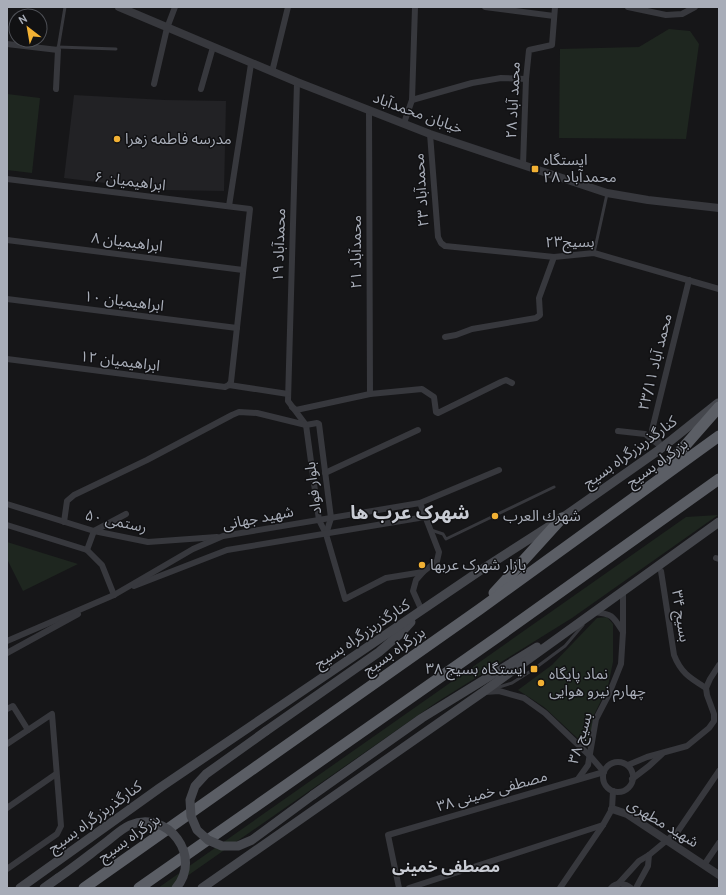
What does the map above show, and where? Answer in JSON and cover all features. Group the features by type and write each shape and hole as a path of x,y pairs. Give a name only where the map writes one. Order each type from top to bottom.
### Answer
{"highway":[{"path":"648,488 719,407"},
{"name":"بزرگراه بسیج","path":"84,888 480,609 719,436"},
{"path":"139,888 499,636 719,479"},
{"path":"480,609 562,518"}],"main road":[{"name":"کنارگذربزرگراه بسیج","path":"20,888 167,783 562,518 662,448 719,402"},
{"path":"202,888 483,692 719,522"},
{"path":"422,611 401,633 379,652 206,774 196,786 190,800 191,816 197,830 208,840 222,846 238,846 252,840 422,718 594,612"},
{"path":"44,888 130,825 147,822 163,826 176,836 184,850 186,867 181,882 176,888"}],"street":[{"name":"خیابان محمدآباد","path":"119,7 251,64 430,134 607,193 648,200 719,208"},
{"path":"154,84 167,28 175,7"},
{"path":"272,72 288,7"},
{"path":"404,123 412,100 415,7"},
{"path":"484,7 554,16"},
{"name":"محمد آباد ۲۸","path":"524,165 526,79 529,50 552,46 555,7"},
{"path":"628,7 666,15 682,14 695,7"},
{"path":"666,15 667,7"},
{"path":"7,44 58,49 56,89"},
{"path":"201,89 212,47"},
{"path":"229,206 251,64"},
{"path":"412,100 472,83 501,78 526,79"},
{"name":"محمدآباد ۱۹","path":"291,407 288,401 288,394 297,82"},
{"name":"محمدآباد ۲۱","path":"368,110 370,394"},
{"name":"محمدآباد ۲۳","path":"430,134 438,237 441,244"},
{"name":"ابراهیمیان ۶","path":"7,179 250,209 243,270"},
{"name":"ابراهیمیان ۸","path":"7,240 243,270"},
{"name":"بسیج۲۳","path":"441,244 445,246 554,257 594,253 719,289"},
{"path":"445,337 456,335 472,329 539,317 539,298 554,257"},
{"path":"229,385 231,382 243,270"},
{"name":"محمد آباد ۲۳/۱۱","path":"662,448 652,430 689,280"},
{"name":"ابراهیمیان ۱۰","path":"7,299 237,328"},
{"name":"ابراهیمیان ۱۲","path":"7,359 225,387 229,385 288,394"},
{"path":"291,407 296,410 370,394 422,388 434,397 436,412 438,413 501,382 506,380 512,382"},
{"path":"291,407 306,425"},
{"path":"64,522 67,502 74,495 147,460 239,412 256,413 306,425"},
{"name":"بلوار فواد","path":"318,423 331,518 326,534 319,520 306,425 318,423"},
{"path":"325,473 418,430"},
{"path":"618,431 645,434 662,448"},
{"name":"شهید جهانی","path":"7,653 114,595 193,549 223,536 420,503 498,470"},
{"path":"420,503 439,552 437,561 423,572 416,580 413,591 422,611"},
{"name":"رستمی ۵۰","path":"7,504 94,531 148,542 223,536"},
{"path":"87,550 94,531 126,514"},
{"name":"شهید جهانی","path":"7,641 114,595 227,550 426,517"},
{"path":"7,525 87,550 102,565 114,595"},
{"path":"326,534 345,599 386,578 423,572"},
{"name":"بسیج ۳۴","path":"661,571 674,655 678,665 687,676 706,688"},
{"name":"بسیج ۳۸","path":"577,780 583,774 588,765 591,757 596,719 609,694 621,664 623,591"},
{"path":"594,612 607,613 614,618 623,632"},
{"path":"628,766 631,771 632,779 630,786 624,791 612,791 609,789 604,783 604,772 608,766 615,763 628,766 647,757 687,746 709,728 714,721 714,714 706,688 719,665"},
{"path":"483,692 499,691 524,698 545,713 591,757 604,772"},
{"path":"7,709 13,706 28,730"},
{"path":"7,744 52,714 61,826 57,834 7,869"},
{"path":"632,779 663,753"},
{"path":"611,888 619,883 639,861 649,855 678,831 719,771"},
{"name":"مصطفی خمینی ۳۸","path":"399,888 388,835 604,772"},
{"path":"7,808 56,774"},
{"path":"560,888 603,825 612,809 612,791"},
{"name":"شهید مطهری","path":"612,809 627,814 719,875"},
{"path":"409,888 603,825"},
{"path":"704,865 719,843"},
{"path":"636,888 648,866 649,855"},
{"path":"619,883 625,884 631,888"}],"lane":[{"path":"65,7 58,49 116,48"},
{"path":"594,253 607,193"},
{"path":"431,530 443,534 446,539 554,487"}],"shaded area":[{"path":"669,29 690,31 699,44 686,139 559,138 560,49 639,47"},
{"path":"7,94 40,98 32,173 7,170"},
{"name":"مدرسه فاطمه زهرا","path":"74,95 165,100 226,101 224,191 163,190 64,178"},
{"path":"718,515 572,618 437,702 170,888 158,888 686,517"},
{"path":"7,542 78,564 23,591 7,559"},
{"path":"607,617 613,624 613,662 608,686 594,715 589,749 544,707 518,690 552,665 597,618"}],"place":[{"name":"مدرسه فاطمه زهرا","path":"117,139"},
{"name":"ایستگاه محمدآباد ۲۸","path":"535,169"},
{"name":"شهرك العرب","path":"495,516"},
{"name":"بازار شهرک عربها","path":"422,565"},
{"name":"ایستگاه بسیج ۳۸","path":"534,669"},
{"name":"نماد پایگاه چهارم نیرو هوایی","path":"541,683"}],"district":[{"name":"شهرک عرب ها","path":"410,512"},
{"name":"مصطفی خمینی","path":"446,866"}]}
